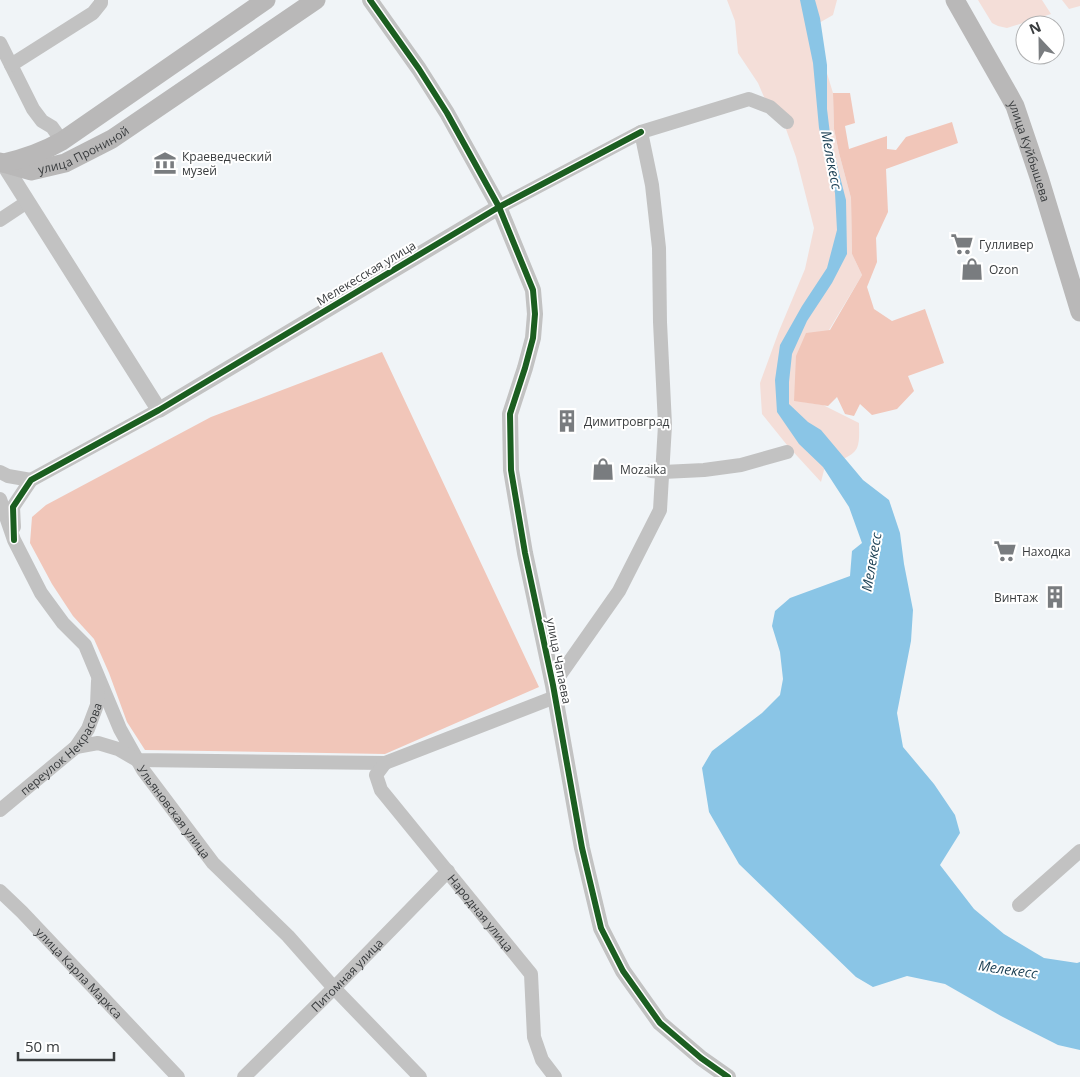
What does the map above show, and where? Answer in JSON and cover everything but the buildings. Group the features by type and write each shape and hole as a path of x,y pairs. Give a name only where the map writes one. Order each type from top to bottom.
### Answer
{"main road":[{"name":"улица Прониной","path":"2,163 26,158 62,141 266,0"},
{"name":"улица Прониной","path":"2,163 31,171 64,162 112,139 316,0"},
{"name":"улица Куйбышева","path":"955,0 1015,106 1039,177 1080,312"}],"street":[{"path":"11,65 93,13 101,3 101,0"},
{"path":"370,0 419,68 447,113 499,207 641,132 749,99 770,107 787,122"},
{"path":"0,43 33,109 62,141"},
{"path":"76,747 98,743 118,749 137,760 385,763 554,691 619,591 660,510 657,472 665,425 660,322 659,248 652,185 641,132"},
{"path":"2,163 159,410"},
{"path":"0,220 27,202"},
{"name":"Мелекесская улица","path":"32,480 159,410 499,207"},
{"name":"улица Чапаева","path":"499,207 533,290 533,338 510,414 511,470 525,553 554,691 582,848 601,928 622,971 660,1023 701,1058 728,1077"},
{"path":"657,472 741,466 788,452"},
{"path":"0,472 8,476 32,480 14,506 14,540"},
{"name":"Ульяновская улица","path":"0,499 14,540 41,593 63,623 85,645 120,729 143,770 213,863 288,936 334,988 420,1077"},
{"name":"переулок Некрасова","path":"0,810 76,747 88,729 97,705 98,676"},
{"name":"Народная улица","path":"385,763 376,775 381,790 531,974 534,1037 542,1060 555,1077"},
{"path":"1019,904 1080,851"},
{"name":"Питомная улица","path":"244,1077 448,872"},
{"name":"улица Карла Маркса","path":"0,891 29,919 178,1077"}],"shaded area":[{"path":"727,0 837,0 833,15 819,23 822,57 833,93 834,129 851,198 852,254 862,275 829,330 803,402 823,405 859,423 859,436 855,451 847,457 825,466 821,482 762,414 760,383 805,269 814,228 796,157 782,118 764,97 758,83 738,53 735,21"},
{"path":"978,0 1042,0 1051,14 1015,15 1015,25 1007,28 992,23"},
{"path":"1062,0 1080,0 1080,6 1069,9"},
{"path":"833,93 850,93 855,123 845,126 849,149 887,136 887,149 896,150 906,137 952,122 958,143 886,169 888,212 876,238 877,262 867,287 874,309 892,321 925,309 944,363 908,376 914,391 897,409 872,415 860,404 854,416 845,414 837,397 828,406 794,401 796,356 806,333 830,330 862,275 852,254 851,198 834,129"},
{"path":"382,352 539,687 385,754 145,750 127,722 94,639 73,616 52,584 30,543 32,517 46,505 211,417"}],"water":[{"name":"Мелекесс","path":"800,0 815,0 820,18 827,65 827,109 831,142 846,200 847,254 832,283 807,321 792,354 789,404 808,422 821,430 863,480 889,500 900,533 913,610 911,641 897,713 903,747 934,784 955,815 960,833 940,865 974,909 1004,934 1044,958 1080,962 1080,1050 1058,1045 1001,1016 945,984 907,976 873,987 856,977 739,864 709,812 702,768 712,751 762,713 780,695 783,679 780,652 772,626 775,611 790,598 850,576 852,551 862,543 849,507 823,467 799,444 777,412 775,380 780,345 802,306 827,268 837,230 835,193 819,128 813,63"}],"cycle path":[{"path":"370,0 419,69 447,113 499,207 533,290 535,314 533,338 510,414 511,470 525,553 553,685 582,848 601,928 623,971 660,1023 701,1058 728,1077"},
{"path":"14,540 13,507 31,480 159,410 499,207 641,132"}],"place":[{"name":"Краеведческий музей","path":"165,163"},
{"name":"Гулливер","path":"962,244"},
{"name":"Ozon","path":"972,269"},
{"name":"Димитровград","path":"567,421"},
{"name":"Mozaika","path":"603,469"},
{"name":"Находка","path":"1005,551"},
{"name":"Винтаж","path":"1055,597"}]}
